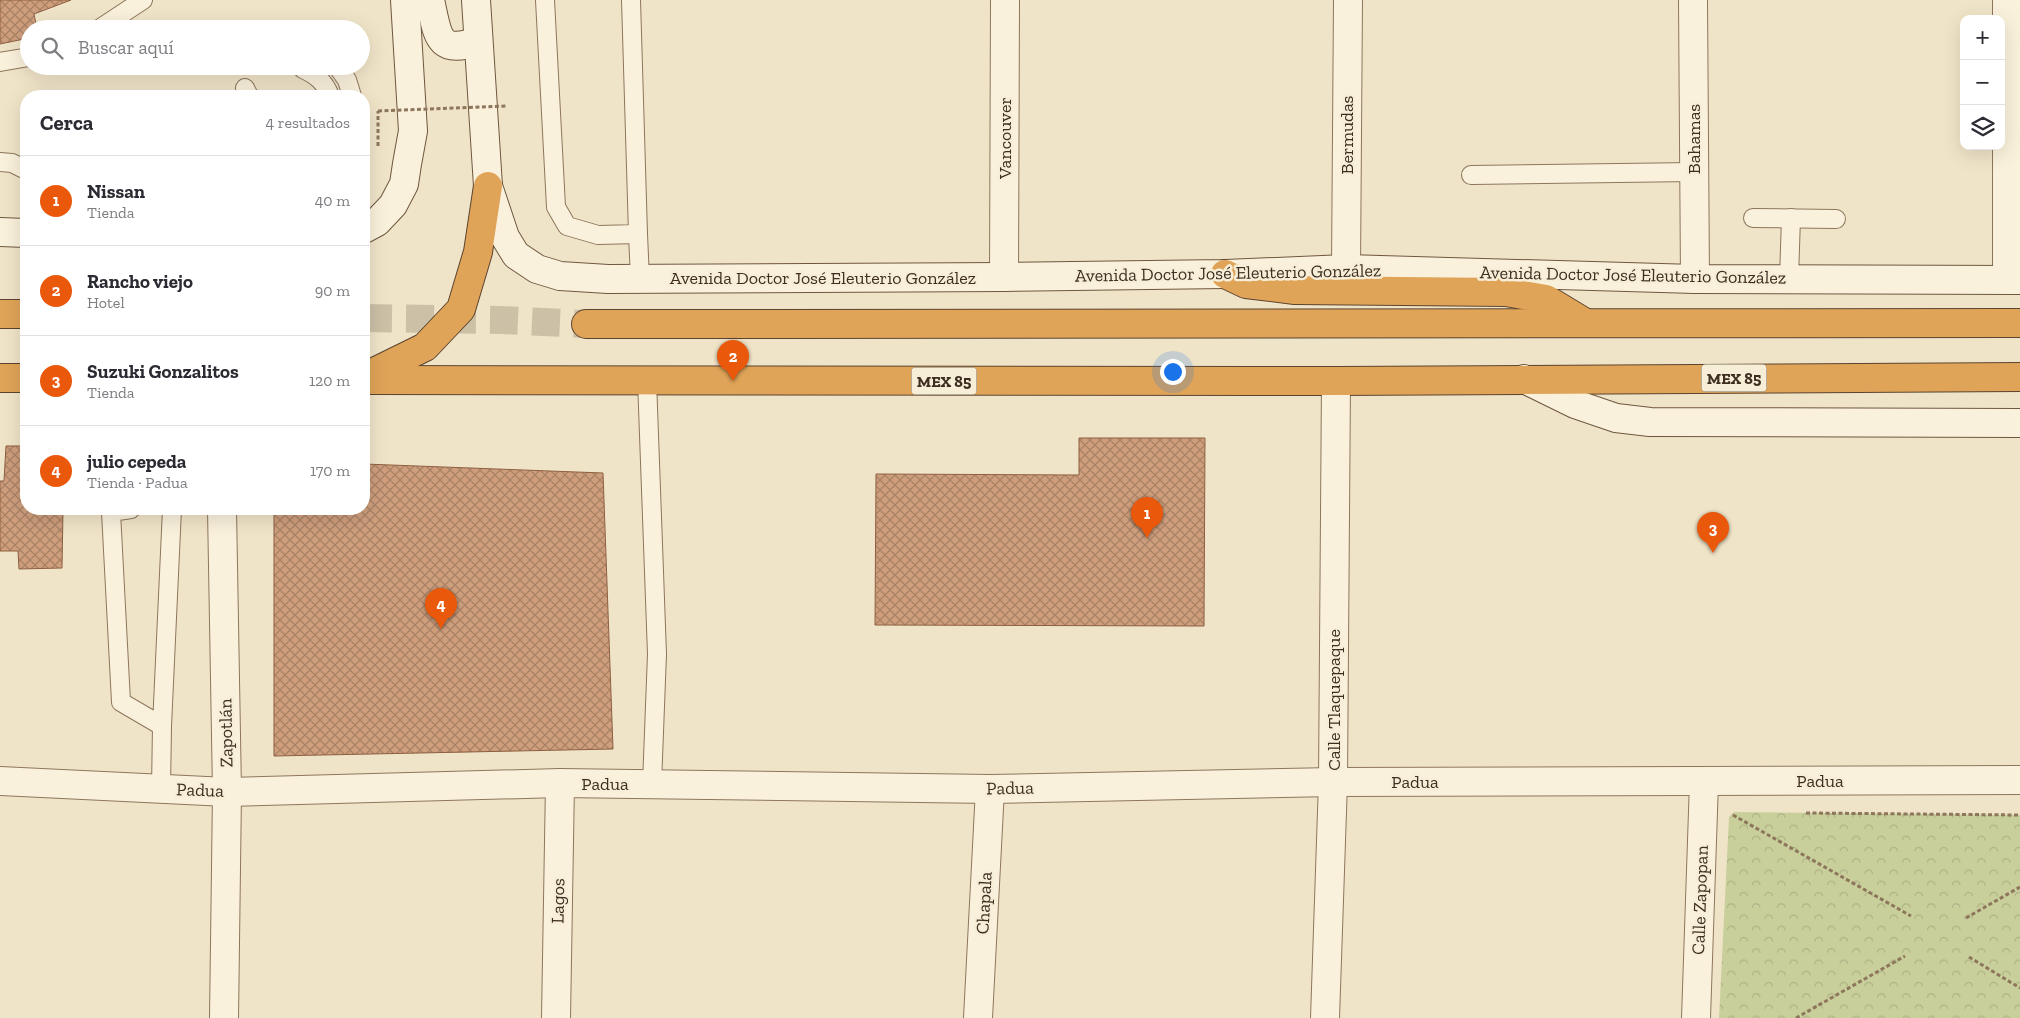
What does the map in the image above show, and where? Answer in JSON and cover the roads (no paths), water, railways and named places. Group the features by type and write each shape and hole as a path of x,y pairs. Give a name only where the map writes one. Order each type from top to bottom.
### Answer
{"highway":[{"path":"370,375 425,347 461,309 478,252 488,186"},
{"path":"1225,274 1246,284 1295,290 1506,292 1546,299 1586,322"},
{"path":"0,314 20,314"},
{"path":"586,324 2020,323"},
{"name":"MEX 85","path":"370,378 1336,381 2020,377"},
{"path":"0,378 20,378"}],"street":[{"path":"370,226 378,222 392,205 404,184 413,131 405,0"},
{"path":"430,0 442,41 450,46 462,47 478,41"},
{"name":"Avenida Doctor José Eleuterio González","path":"476,0 488,186 505,237 516,256 537,269 560,276 608,279 1004,277 1225,274 1346,269 1695,279 2014,280"},
{"name":"Vancouver","path":"1004,277 1005,0"},
{"name":"Bermudas","path":"1346,269 1348,0"},
{"name":"Bahamas","path":"1693,0 1695,279"},
{"path":"2007,0 2014,280"},
{"path":"0,232 20,233"},
{"path":"1524,379 1575,404 1608,415 1650,422 2020,423"},
{"name":"Calle Tlaquepaque","path":"1325,1018 1333,782 1336,381"},
{"name":"Zapotlán","path":"222,515 227,792 224,1018"},
{"name":"Padua","path":"0,781 227,792 560,783 990,789 1333,782 2020,780"},
{"name":"Calle Zapopan","path":"1696,1018 1704,782"},
{"name":"Lagos","path":"556,1018 560,783"},
{"name":"Chapala","path":"978,1018 990,789"}],"lane":[{"path":"113,20 143,0"},
{"path":"545,0 556,207 568,226 598,235 638,234"},
{"path":"631,0 640,279"},
{"path":"0,62 20,59"},
{"path":"315,75 324,83 327,90"},
{"path":"343,75 350,90"},
{"path":"0,162 12,163 20,167"},
{"path":"1471,175 1694,172"},
{"path":"1753,218 1836,219"},
{"path":"1789,278 1791,218"},
{"path":"647,380 657,654 652,784"},
{"path":"111,515 121,702 162,726"},
{"path":"161,788 172,515"}],"tunnel":[{"path":"370,318 501,320 586,324"}],"place":[{"name":"Rancho viejo","path":"733,381"},
{"name":"Nissan","path":"1147,538"},
{"name":"Suzuki Gonzalitos","path":"1713,553"},
{"name":"julio cepeda","path":"441,629"}]}
